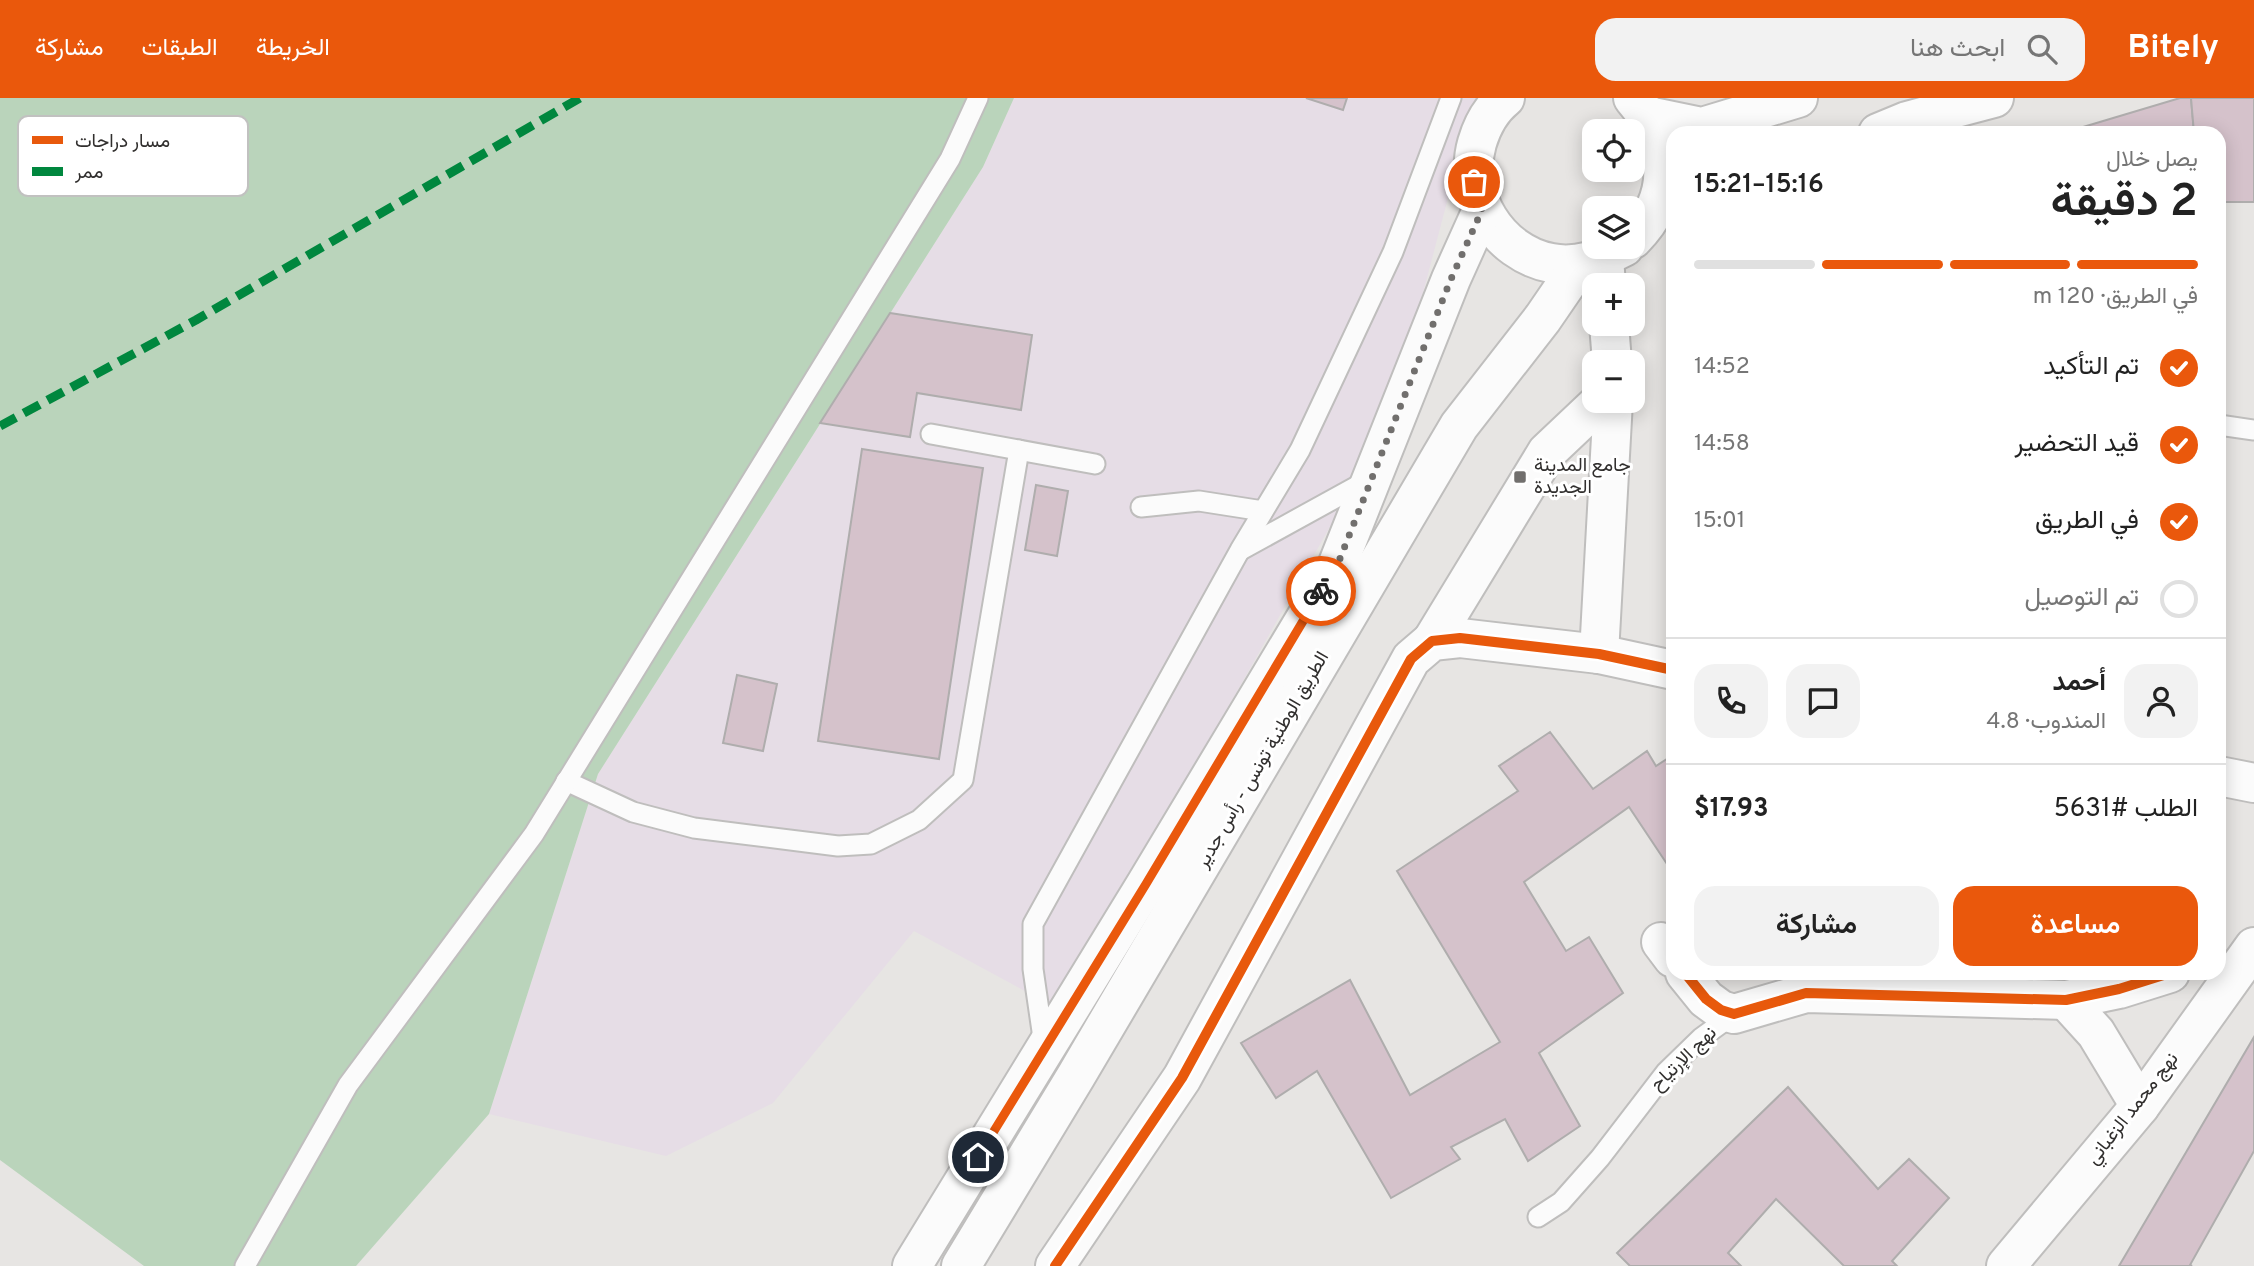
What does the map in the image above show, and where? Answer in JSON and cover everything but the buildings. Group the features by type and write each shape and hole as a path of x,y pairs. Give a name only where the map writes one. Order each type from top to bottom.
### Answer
{"main road":[{"path":"1505,98 1498,103 1482,127 1474,154 1474,182 1482,210 1499,234 1522,252 1550,263 1597,259"},
{"path":"1705,126 1798,98"},
{"path":"1895,126 1994,98"},
{"path":"1640,107 1699,126"},
{"path":"1640,107 1661,144 1665,205"},
{"name":"الطريق الوطنية تونس - رأس جدير","path":"1645,226 1665,205"},
{"name":"الطريق الوطنية تونس - رأس جدير","path":"912,1266 1337,566 1451,279 1482,210"},
{"name":"الطريق الوطنية تونس - رأس جدير","path":"961,1266 1459,426 1543,318 1608,259"},
{"path":"1055,1266 1182,1077 1411,659 1432,642 1547,452 1588,413"},
{"path":"1599,654 1612,413"},
{"path":"1432,642 1460,638 1599,654 1666,668"},
{"path":"2226,777 2254,783"},
{"path":"2226,956 2254,948"},
{"name":"نهج محمد الزغباني","path":"2006,1266 2140,1106 2254,948"},
{"path":"1691,980 1706,999 1721,1010 1734,1014"},
{"name":"نهج الإرتياح","path":"1734,1014 1806,993 2066,1000 2148,980"},
{"path":"2066,1000 2096,1033 2140,1106"}],"lane":[{"path":"245,1266 348,1085 534,834 950,159 978,98"},
{"path":"1045,1049 1033,969 1033,924 1240,550 1300,450 1393,252 1451,98"},
{"path":"2226,426 2254,430"},
{"path":"931,434 1095,464"},
{"path":"566,781 634,812 694,828 838,846 871,844 919,820 963,780 1019,450"},
{"path":"1240,550 1372,478"},
{"path":"1141,507 1199,501 1263,511"},
{"name":"نهج الإرتياح","path":"1538,1217 1560,1202 1592,1167 1665,1072 1701,1038 1734,1014"}],"shaded area":[{"path":"1014,98 1478,98 1462,145 1389,422 1058,1009 914,931 773,1103 666,1156 489,1114 598,774 983,167"}],"green space":[{"path":"0,98 1014,98 983,167 598,774 489,1114 356,1266 144,1266 0,1160"}],"marked path":[{"path":"0,426 196,320 580,98"}],"cycle path":[{"path":"1055,1266 1182,1078 1411,659 1432,641 1460,638 1599,654 1666,668"},
{"path":"1691,980 1706,999 1721,1010 1734,1014 1806,993 2066,1000 2148,980"}],"way so far":[{"path":"1321,591 1337,566 1451,279 1482,210 1474,182"}],"place":[{"name":"جامع المدينة الجديدة","path":"1520,477"}],"route":[{"path":"978,1157 1146,884 1321,591"}]}
